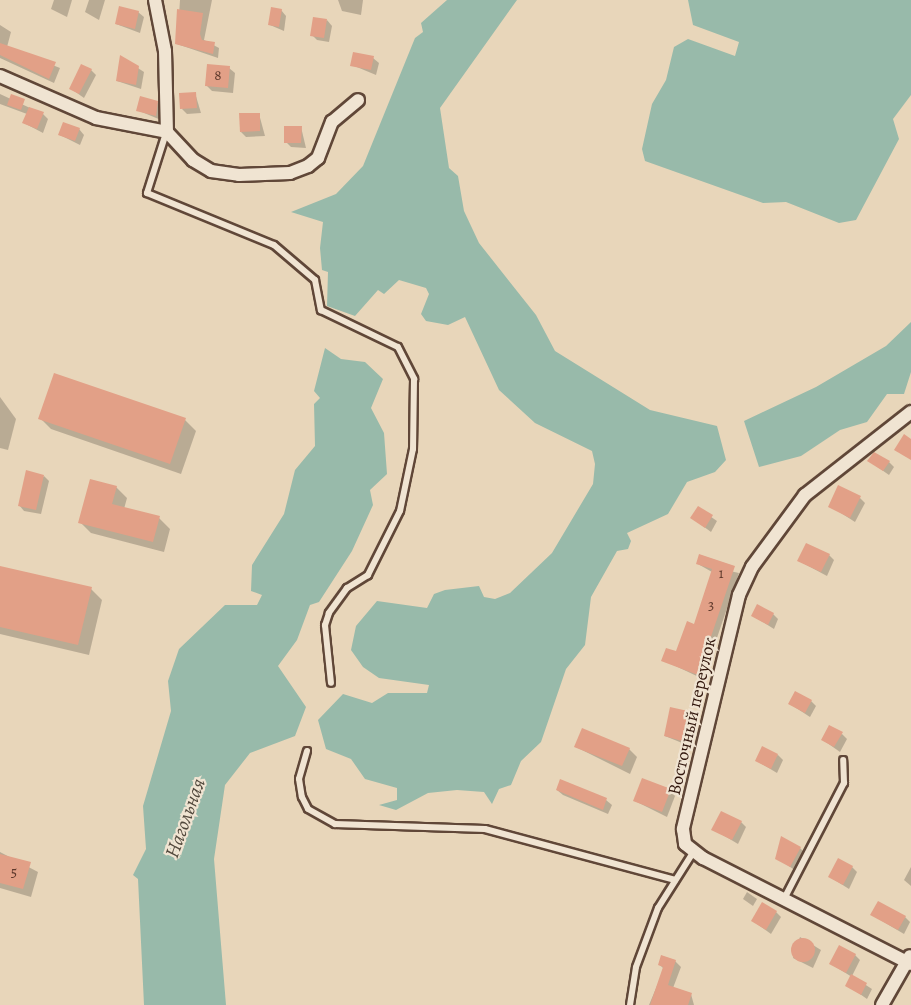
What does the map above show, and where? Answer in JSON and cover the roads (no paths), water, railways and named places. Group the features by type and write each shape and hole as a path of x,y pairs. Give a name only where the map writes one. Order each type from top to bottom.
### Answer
{"street":[{"path":"155,0 165,51 171,117 167,132"},
{"path":"0,76 96,118 167,132 192,160 211,171 290,173 318,158 332,122 358,100"},
{"name":"Восточный переулок","path":"694,851 684,844 683,829 739,596 752,567 805,495 911,412"},
{"path":"694,851 910,960 882,1005"}],"lane":[{"path":"167,132 147,193 274,244 315,280 321,310 398,347 414,379 413,449 400,511 368,575 348,588 329,613 331,682"},
{"path":"307,751 299,779 302,797 308,809 335,824 484,829 675,880"},
{"path":"784,898 844,783 843,760"},
{"path":"630,1005 636,967 675,880 694,851"}],"water":[{"path":"447,0 517,0 440,108 449,168 458,176 464,211 479,243 536,315 555,351 650,410 717,426 726,460 715,472 687,482 668,514 627,533 631,541 628,549 617,551 591,597 585,645 566,669 541,742 521,761 511,785 499,789 492,804 484,792 457,790 428,793 396,810 379,805 397,800 397,788 365,779 351,759 326,749 318,720 343,694 372,703 388,693 427,693 429,685 379,678 363,667 351,650 356,626 377,601 427,608 434,594 445,590 479,586 484,597 495,599 510,593 552,553 593,484 595,464 592,451 535,423 499,390 465,317 448,325 426,321 421,314 429,294 426,288 399,280 384,294 378,290 355,316 327,306 328,272 322,270 320,248 323,222 291,212 336,194 363,166 415,38 423,32 421,23"},
{"path":"688,0 911,0 911,95 893,119 899,139 856,220 839,223 786,202 763,203 645,161 642,149 652,104 666,80 674,47 688,39 735,56 739,42 693,25"},
{"path":"911,322 911,372 904,394 887,394 867,422 840,430 801,456 759,467 744,421 816,387 886,346"},
{"name":"Нагольная","path":"325,348 341,359 365,362 383,379 371,408 384,433 387,474 370,490 373,505 352,551 319,602 310,605 297,640 278,666 306,707 295,736 250,753 225,785 214,859 226,1005 144,1005 138,879 133,875 146,849 143,806 171,711 168,681 179,649 225,605 257,605 262,595 251,591 252,565 284,514 295,470 315,446 314,404 320,398 314,391"}]}
